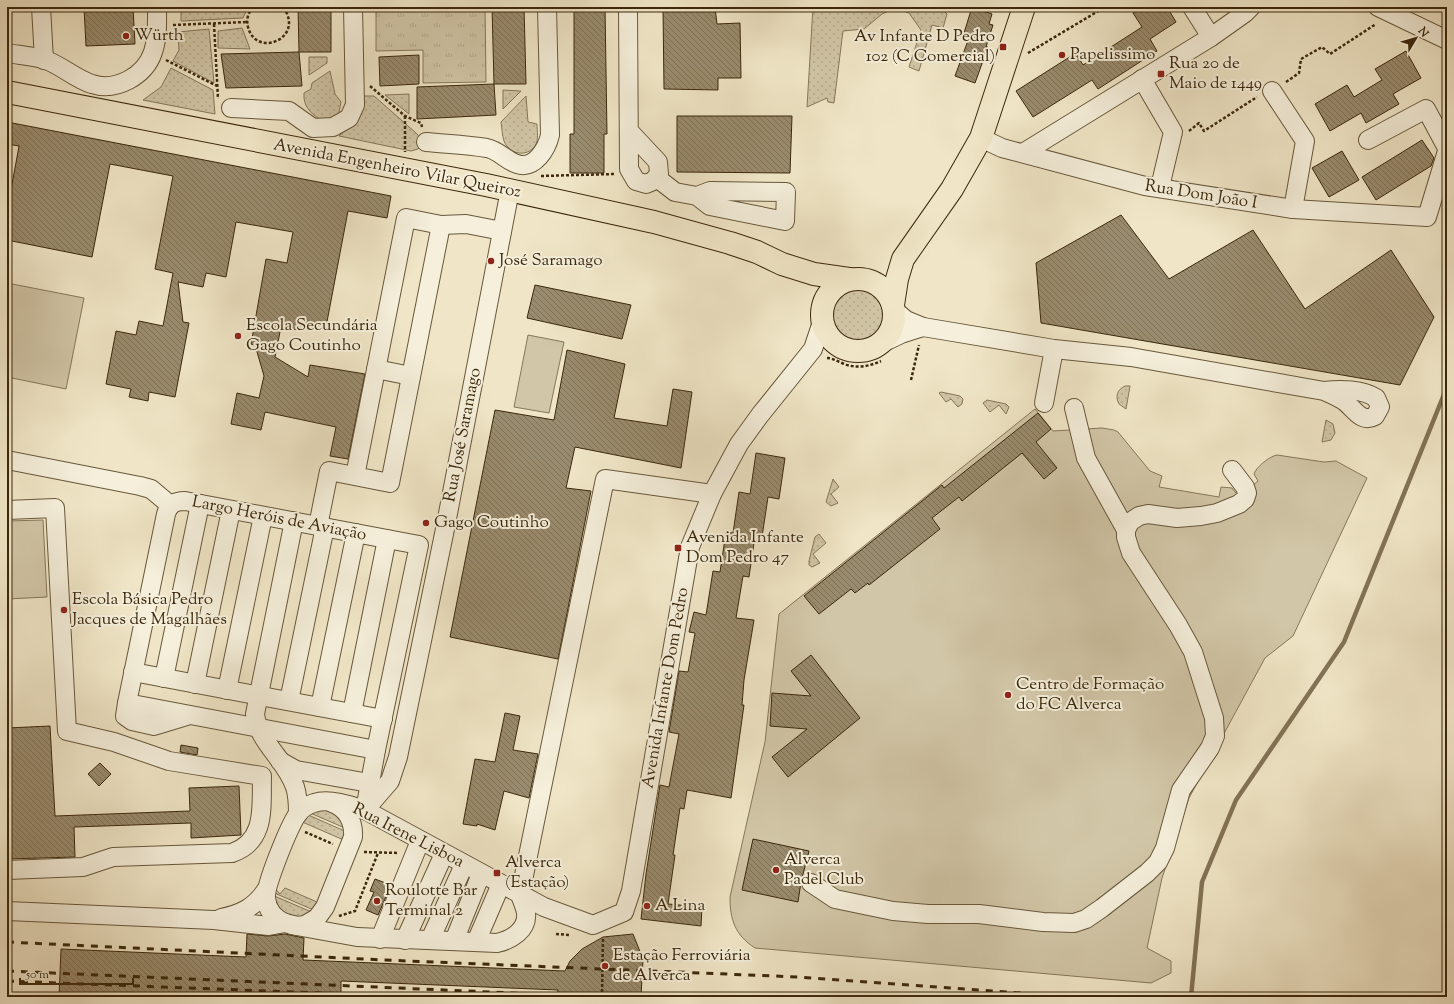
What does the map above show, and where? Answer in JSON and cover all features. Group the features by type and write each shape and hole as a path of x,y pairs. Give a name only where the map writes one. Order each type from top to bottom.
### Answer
{"main road":[{"path":"904,259 886,271 876,275 854,278 838,283 830,290 824,300 821,317 826,332 832,341 840,347 850,351 882,351 892,327 897,279 904,259 952,189 981,138 1024,7"},
{"name":"Avenida Engenheiro Vilar Queiroz","path":"7,92 510,190 654,222 723,241 757,252 782,264 821,276 854,278"},
{"name":"Avenida Engenheiro Vilar Queiroz","path":"782,264 807,287 821,317"},
{"path":"854,278 871,280 881,286 888,294 893,307"}],"street":[{"path":"40,7 44,60"},
{"path":"7,53 44,60 91,84 113,87 123,84 137,75 153,54 156,41 157,7"},
{"path":"231,108 289,111 313,128 333,127 342,123 353,112 355,105 353,7"},
{"path":"426,142 489,148 518,165 538,159 547,146 550,135 547,7"},
{"path":"628,7 630,132 631,173 636,181 646,184 657,178 660,169 658,162 630,132"},
{"path":"1192,7 1211,37"},
{"path":"1023,153 1211,37 1245,14 1251,7"},
{"path":"1378,7 1447,40"},
{"path":"1142,79 1174,132 1160,187"},
{"path":"1272,91 1305,142 1293,208"},
{"path":"1368,140 1426,109 1447,150"},
{"name":"Rua Dom João I","path":"981,138 1002,148 1124,182 1293,208 1426,217 1447,150"},
{"path":"657,178 675,192 697,196"},
{"name":"Rua José Saramago","path":"365,810 390,781 398,757 445,529 510,190"},
{"path":"355,476 406,218 441,225 466,224 502,231"},
{"path":"289,701 322,527 329,471 390,483 441,225"},
{"path":"893,307 921,336"},
{"name":"Avenida Infante Dom Pedro","path":"598,931 624,912 631,891 690,547 712,494 739,444 760,415 813,350 821,317"},
{"path":"882,351 901,334 1130,357 1324,391"},
{"path":"1044,403 1054,349"},
{"path":"376,369 411,376"},
{"path":"1074,408 1086,458 1126,530"},
{"path":"7,460 151,489 170,505"},
{"path":"811,883 835,899 893,911 928,914 980,914 1043,922 1074,923 1086,919 1126,891 1158,862 1169,836 1181,790 1210,748 1215,736 1214,718 1193,652 1178,625 1131,553 1126,537 1126,530 1130,522 1139,516 1148,514 1177,518 1201,516 1217,513 1239,504 1245,499 1247,493 1232,470"},
{"path":"7,911 214,920 269,926 288,924 328,932 380,939 476,942 497,942 508,940 521,929 526,914 520,895 605,479 712,494"},
{"name":"Largo Heróis de Aviação","path":"127,703 166,514 170,505 180,501 200,504 419,545 369,783 365,810"},
{"path":"164,678 200,504"},
{"path":"7,510 55,508 67,731 114,742 169,761 262,776 260,821 255,836 242,848 232,853 113,857 83,867 7,870"},
{"path":"195,684 232,510"},
{"path":"227,690 263,516"},
{"path":"214,920 236,915 249,908 260,898 266,890 298,814 298,799 295,786 258,728 255,714 294,521"},
{"path":"320,707 356,533"},
{"path":"352,713 387,539"},
{"path":"133,672 383,719"},
{"path":"189,715 160,725 145,724 128,719 125,712 127,703 376,750"},
{"path":"140,750 145,724"},
{"path":"277,757 286,765 296,770 369,783"},
{"path":"328,802 340,807 350,817 353,830 349,847"},
{"name":"Rua Irene Lisboa","path":"298,814 302,809 314,803 328,802 365,810 544,908 598,931"},
{"path":"266,890 266,897 273,916 288,924 298,926 311,922 321,913 365,810"},
{"path":"380,939 420,841"},
{"path":"405,940 444,854"},
{"path":"430,940 464,865"},
{"path":"454,941 481,874"},
{"path":"476,942 500,884"}],"path":[{"path":"253,7 248,15 247,22 251,35 257,40 263,42 277,41 282,38 289,26 289,18 283,7"},
{"path":"1004,70 1105,7"},
{"path":"157,25 247,22"},
{"path":"214,24 218,104 231,108"},
{"path":"153,54 217,86"},
{"path":"355,85 368,84 405,116 421,123 426,142"},
{"path":"405,116 405,157"},
{"path":"538,176 631,173"},
{"path":"914,345 921,336"},
{"path":"911,380 921,336"},
{"path":"823,361 829,358 849,366 857,367 874,364 882,351"},
{"path":"304,831 349,847 378,853 400,853 405,855"},
{"path":"328,932 330,919 355,911 378,853"},
{"path":"598,931 602,997"}],"green space":[{"path":"181,7 248,7 243,18 181,21"},
{"path":"376,7 485,7 486,82 423,83 423,50 376,51"},
{"path":"813,7 940,7 947,14 943,28 932,25 919,71 909,67 921,30 909,13 895,8 882,14 864,29 843,31 834,103 828,102 827,98 807,107"},
{"path":"242,28 250,49 218,48 218,31"},
{"path":"209,29 214,83 173,61 179,50 178,32"},
{"path":"309,57 327,57 327,63 309,75"},
{"path":"171,68 213,90 215,114 143,100 161,87"},
{"path":"330,71 335,94 341,102 338,117 321,120 308,109 304,98 304,93 311,89 312,83"},
{"path":"503,90 521,91 503,109"},
{"path":"409,94 409,114 385,95"},
{"path":"360,96 374,96 416,133 421,141 418,149 411,151 339,136 351,125"},
{"path":"526,96 528,122 537,124 537,138 535,146 531,150 518,153 506,145 503,139 501,122"},
{"path":"7,283 84,298 66,389 7,377"},
{"path":"852,289 862,289 871,293 879,301 883,310 883,320 879,329 871,337 862,341 852,341 843,337 835,329 831,320 831,310 835,301 843,293"},
{"path":"528,335 564,342 549,413 514,407"},
{"path":"1125,386 1130,386 1126,409 1119,404 1117,398 1119,391"},
{"path":"941,392 960,396 963,399 962,404 958,407 951,399 946,402 939,393"},
{"path":"987,400 1006,404 1009,407 1006,414 999,405 990,412 983,403"},
{"name":"Centro de Formação do FC Alverca","path":"1035,409 1053,431 1102,428 1118,432 1150,471 1162,476 1159,487 1219,497 1221,487 1232,488 1239,497 1258,481 1254,474 1257,468 1267,460 1277,455 1324,462 1336,461 1367,478 1293,636 1265,658 1189,798 1162,878 1147,948 1171,961 1171,973 1151,983 755,948 743,938 735,926 731,913 730,897 765,742 779,614"},
{"path":"1326,420 1333,424 1335,433 1331,440 1322,442"},
{"path":"833,479 839,487 831,494 838,503 831,506 826,502"},
{"path":"43,520 47,597 7,599 7,521"},
{"path":"819,534 826,543 813,554 820,563 812,567 809,565 809,561 815,537"},
{"path":"332,809 347,829 308,812"},
{"path":"306,814 347,832 346,841 300,821"},
{"path":"273,886 280,894 285,888 317,902 319,905 316,911 272,892"},
{"path":"272,895 314,913 306,918 281,915"}],"building":[{"path":"84,7 133,7 135,44 86,46"},
{"path":"298,7 331,7 331,52 299,52"},
{"path":"492,7 524,7 526,84 494,84"},
{"path":"574,7 605,7 607,134 604,134 604,173 570,173 570,134 574,134"},
{"path":"715,7 717,24 740,23 741,78 718,78 718,90 664,89 663,8"},
{"path":"972,7 992,14 989,24 993,25 986,47 988,47 975,83 955,76 970,35 964,33"},
{"path":"1142,7 1167,7 1176,22 1150,39 1157,51 1098,89 1092,80 1033,117 1016,91 1076,53 1083,65 1142,27 1133,13"},
{"path":"1406,51 1421,78 1393,94 1399,104 1366,123 1361,113 1330,131 1315,104 1347,85 1354,97 1382,80 1375,69"},
{"path":"299,52 302,86 226,88 221,54"},
{"path":"419,55 419,84 380,86 379,57"},
{"path":"494,84 496,115 417,119 417,87"},
{"path":"677,116 792,116 790,173 677,172"},
{"path":"7,122 391,196 387,218 348,211 326,327 301,322 299,330 281,327 275,357 308,377 310,365 365,374 348,459 330,456 336,427 265,412 261,430 231,424 237,393 259,398 264,376 255,345 251,344 266,259 287,263 293,232 236,222 226,277 206,273 203,287 178,282 183,322 189,323 175,397 149,392 148,401 129,397 131,389 106,384 116,331 136,335 139,321 163,326 173,273 155,269 173,176 110,164 92,257 7,240 7,212 19,146 7,144"},
{"path":"1422,140 1434,158 1431,166 1376,200 1362,177"},
{"path":"1342,151 1359,180 1329,197 1312,168"},
{"path":"1121,215 1169,279 1253,230 1305,309 1391,250 1434,317 1400,385 1041,323 1036,263"},
{"path":"535,285 631,305 622,339 527,318"},
{"path":"567,350 625,364 614,418 667,426 673,389 692,392 681,468 575,447 566,488 591,491 558,659 450,637 495,410 554,420"},
{"path":"1038,413 1051,429 1036,442 1057,468 1044,479 1022,453 962,501 959,497 932,518 940,529 869,585 868,583 855,593 851,589 819,614 804,596 942,485 944,488"},
{"path":"756,453 785,458 779,499 768,497 762,537 755,536 749,577 743,576 736,618 754,620 744,680 742,705 744,705 731,798 687,790 684,809 680,808 673,855 675,855 668,904 702,907 701,926 641,919 646,874 660,785 669,787 679,734 669,732 679,671 688,672 695,633 689,632 694,612 706,615 713,571 720,572 726,532 733,533 739,492 750,494"},
{"path":"811,655 860,718 788,777 772,757 807,729 770,726 772,693 811,696 791,671"},
{"path":"505,713 520,716 513,750 538,754 529,798 504,791 495,830 477,824 477,826 463,824 475,759 495,762"},
{"path":"50,726 55,816 190,811 189,788 239,786 241,835 191,838 191,823 74,827 75,857 7,859 7,728"},
{"path":"181,745 198,748 197,755 180,752"},
{"path":"100,763 111,774 99,786 88,774"},
{"name":"Alverca Padel Club","path":"753,839 809,851 801,882 798,902 742,890"},
{"name":"Roulotte Bar Terminal 2","path":"375,879 391,885 378,915 366,910 374,892 370,891"},
{"path":"247,934 268,936 285,934 304,938 303,960 565,971 570,961 582,949 603,937 633,934 643,959 641,997 557,997 558,990 341,981 341,997 59,997 61,949 246,957"}],"waterway":[{"path":"1191,997 1202,882 1236,800 1344,642 1447,387"}],"railway":[{"path":"7,942 384,960 798,977 1075,997"},
{"path":"7,971 605,997"},
{"path":"7,981 424,997"}],"place":[{"name":"Würth","path":"126,36"},
{"name":"Av Infante D Pedro 102 (C Comercial)","path":"1003,47"},
{"name":"Papelissimo","path":"1062,55"},
{"name":"Rua 20 de Maio de 1449","path":"1161,74"},
{"name":"José Saramago","path":"491,261"},
{"name":"Escola Secundária Gago Coutinho","path":"238,336"},
{"name":"Gago Coutinho","path":"426,523"},
{"name":"Avenida Infante Dom Pedro 47","path":"678,548"},
{"name":"Escola Básica Pedro Jacques de Magalhães","path":"64,610"},
{"name":"Centro de Formação do FC Alverca","path":"1008,695"},
{"name":"Alverca Padel Club","path":"776,870"},
{"name":"Alverca (Estação)","path":"497,873"},
{"name":"Roulotte Bar Terminal 2","path":"377,901"},
{"name":"A Lina","path":"647,906"},
{"name":"Estação Ferroviária de Alverca","path":"605,966"}]}
